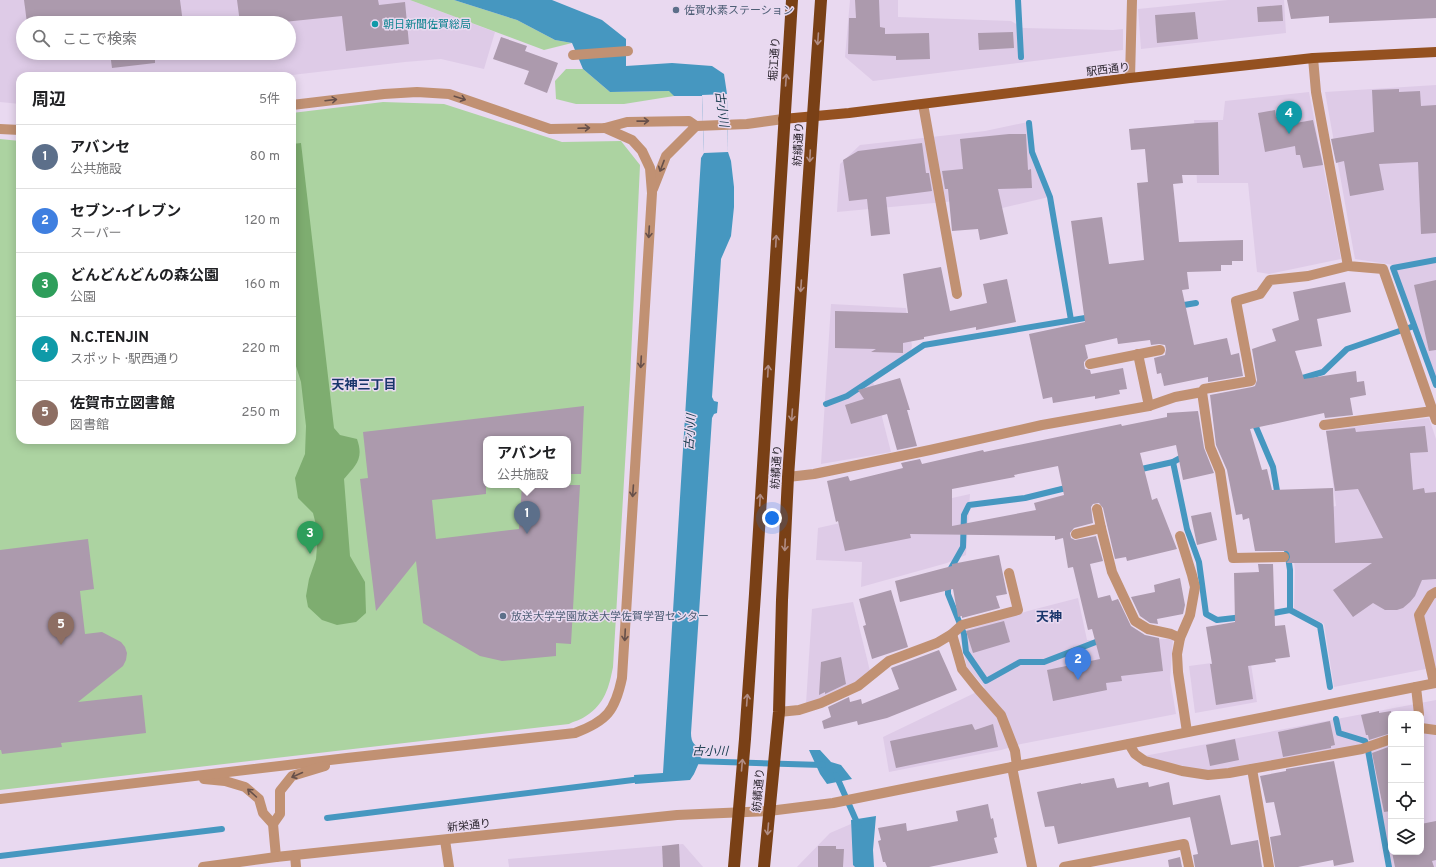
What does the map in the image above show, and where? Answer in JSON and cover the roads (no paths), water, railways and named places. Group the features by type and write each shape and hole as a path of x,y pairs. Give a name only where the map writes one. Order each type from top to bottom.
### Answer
{"highway":[{"name":"堀江通り","path":"783,119 792,0"},
{"path":"812,117 821,0"},
{"name":"紡績通り","path":"764,867 779,712 788,478 812,117"},
{"name":"紡績通り","path":"734,867 745,739 783,119"}],"main road":[{"name":"駅西通り","path":"783,119 812,117 1130,78 1314,58 1436,52"}],"street":[{"path":"1130,78 1132,0"},
{"path":"573,55 628,51"},
{"path":"1314,58 1316,92 1348,266"},
{"path":"296,105 384,94 417,92 449,94 550,129 605,128 627,122 689,121 696,126 783,119"},
{"path":"923,104 957,294"},
{"path":"652,193 666,156 696,126"},
{"path":"0,799 347,758 575,734 592,727 606,716 614,705 619,693 622,671 652,193 650,168 642,151 632,140 605,128"},
{"path":"0,129 16,130"},
{"path":"788,478 930,450 1042,425 1149,406 1175,397 1202,392 1204,389 1251,381 1236,302 1260,294 1270,280 1308,276 1348,266 1383,269 1434,415 1324,425"},
{"path":"1090,364 1160,350"},
{"path":"1138,354 1149,406"},
{"path":"1202,392 1210,447 1220,471 1233,558 1284,556"},
{"path":"1097,509 1112,572 1135,621 1148,630 1171,634 1180,638"},
{"path":"1076,534 1101,528"},
{"path":"1180,536 1195,587 1190,615 1180,638 1177,654 1178,672 1187,732"},
{"path":"779,712 799,710 814,705 858,686 889,661 937,643 958,629 1018,610 1009,573"},
{"path":"1435,683 1419,614 1431,595 1436,592"},
{"path":"958,629 962,669 1002,715 1014,751 1015,766 1032,867"},
{"name":"新栄通り","path":"203,867 276,857 678,816 769,811 834,804 1015,766 1435,683"},
{"path":"1416,687 1419,711"},
{"path":"1424,728 1436,730"},
{"path":"1129,744 1135,754 1146,761 1182,771 1208,775 1252,769 1367,747 1388,740"},
{"path":"273,824 280,814 280,792 292,776 347,758"},
{"path":"1252,769 1269,867"},
{"path":"180,778 226,781 245,787 259,799 263,813 273,824 276,857"},
{"path":"445,840 449,867"},
{"path":"1064,867 1184,844 1189,867"},
{"path":"295,855 296,867"}],"water":[{"path":"454,0 552,0 602,20 626,39 626,66 672,63 712,66 724,74 727,94 728,152 731,161 734,187 734,207 731,236 721,259 712,397 714,401 718,402 717,413 714,414 712,418 691,733 694,744 705,749 690,780 635,784 634,775 663,773 701,158 704,153 702,96 674,96 669,91 610,92 583,69 572,43 555,40 517,20"},
{"path":"809,750 820,750 831,762 841,765 852,779 827,784 820,774"},
{"path":"876,816 873,850 874,867 855,867 853,865 851,820"}],"waterway":[{"path":"1018,0 1021,57"},
{"path":"1029,123 1032,152 1050,197 1071,320"},
{"path":"1436,260 1393,268 1436,385"},
{"path":"1178,306 1196,303"},
{"path":"826,404 847,396 924,345 1091,317"},
{"path":"1296,380 1323,372 1347,349 1414,326"},
{"path":"1255,420 1256,427 1273,467 1278,497"},
{"path":"1137,470 1173,462 1186,455"},
{"path":"1173,462 1187,529 1199,562 1206,614 1217,620 1243,617"},
{"path":"950,570 963,547 964,515 969,505 1025,498 1070,487"},
{"path":"1286,543 1290,570 1290,610 1320,626 1330,687"},
{"path":"948,583 948,594 964,634 966,652 986,681 1020,662 1044,662 1101,640"},
{"path":"1268,614 1290,610"},
{"path":"1336,719 1339,733 1365,741 1368,750 1389,867"},
{"name":"古小川","path":"692,761 823,765"},
{"name":"古小川","path":"836,775 859,827"},
{"path":"327,818 641,779"},
{"path":"0,856 222,829"}],"place":[{"name":"佐賀水素ステーション","path":"676,10"},
{"name":"朝日新聞佐賀総局","path":"375,24"},
{"name":"N.C.TENJIN","path":"1289,134"},
{"name":"アバンセ","path":"527,534"},
{"name":"どんどんどんの森公園","path":"310,554"},
{"name":"放送大学学園放送大学佐賀学習センター","path":"503,616"},
{"name":"佐賀市立図書館","path":"61,645"},
{"name":"セブン-イレブン","path":"1078,680"}],"district":[{"name":"天神三丁目","path":"364,384"},
{"name":"天神","path":"1049,616"}]}
